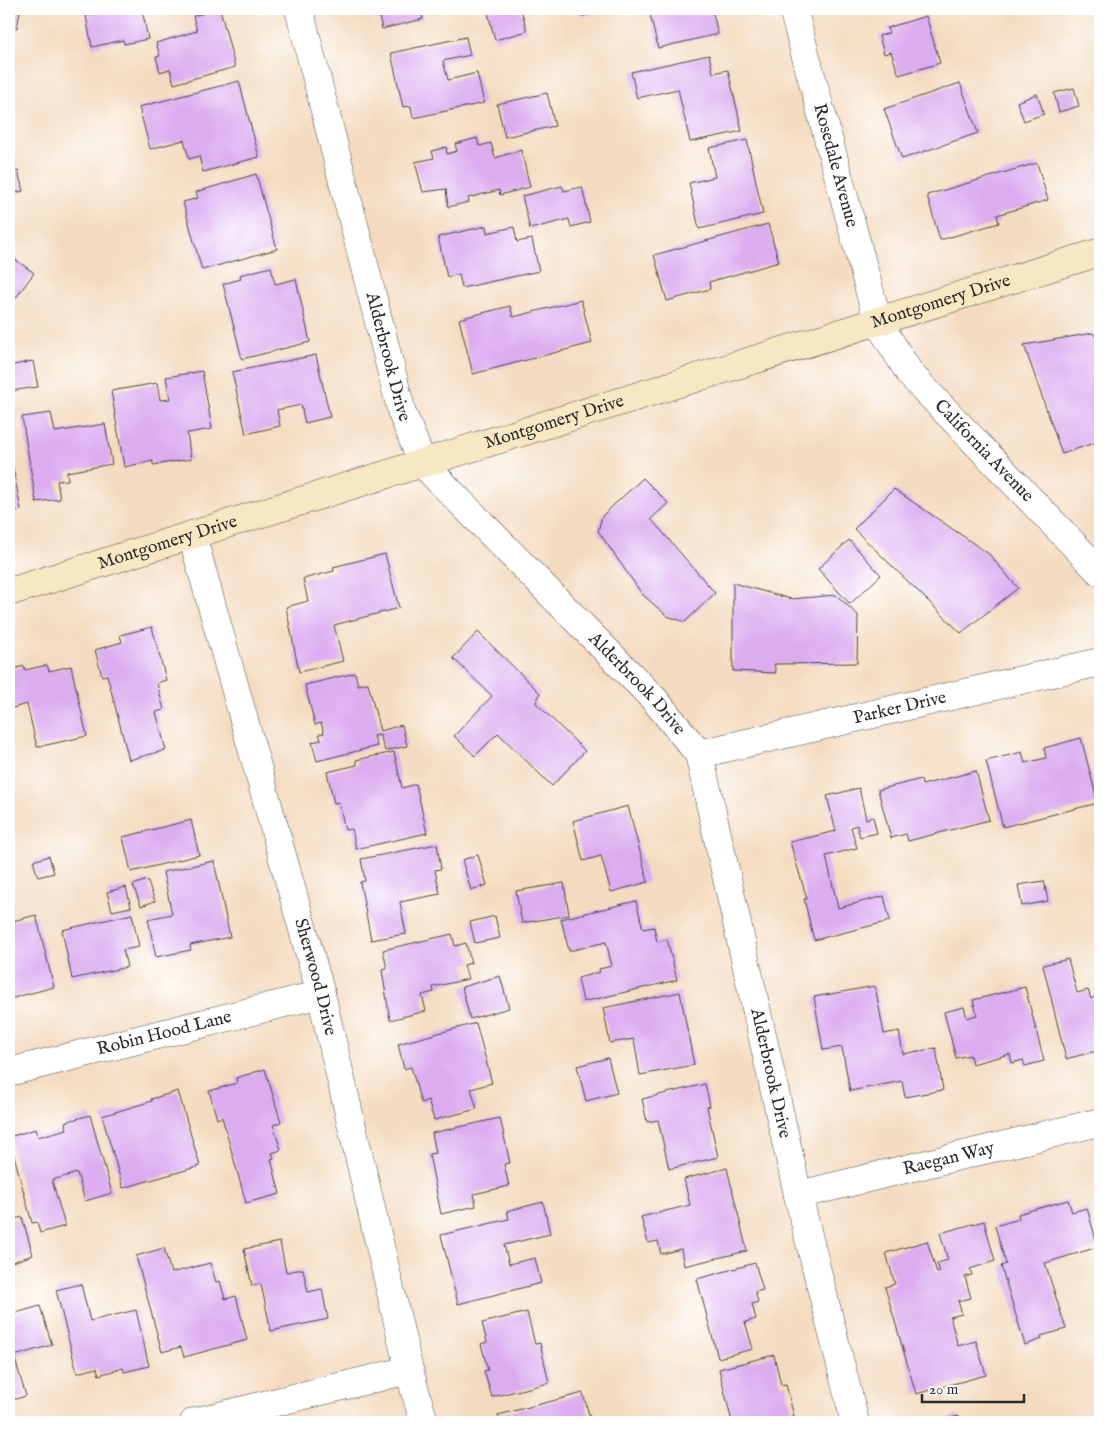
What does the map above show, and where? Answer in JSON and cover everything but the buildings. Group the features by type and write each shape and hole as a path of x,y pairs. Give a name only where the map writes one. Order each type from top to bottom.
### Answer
{"main road":[{"name":"Montgomery Drive","path":"9,592 1100,252"}],"street":[{"name":"Alderbrook Drive","path":"300,9 402,413 423,464 654,700 699,754 798,1195 855,1422"},
{"name":"Rosedale Avenue","path":"793,9 878,322"},
{"name":"California Avenue","path":"878,322 910,374 1100,572"},
{"name":"Sherwood Drive","path":"192,535 320,994 409,1370 424,1422"},
{"name":"Parker Drive","path":"699,754 1100,662"},
{"name":"Robin Hood Lane","path":"9,1072 320,994"},
{"name":"Raegan Way","path":"798,1195 1100,1122"},
{"path":"194,1422 409,1370"}]}
